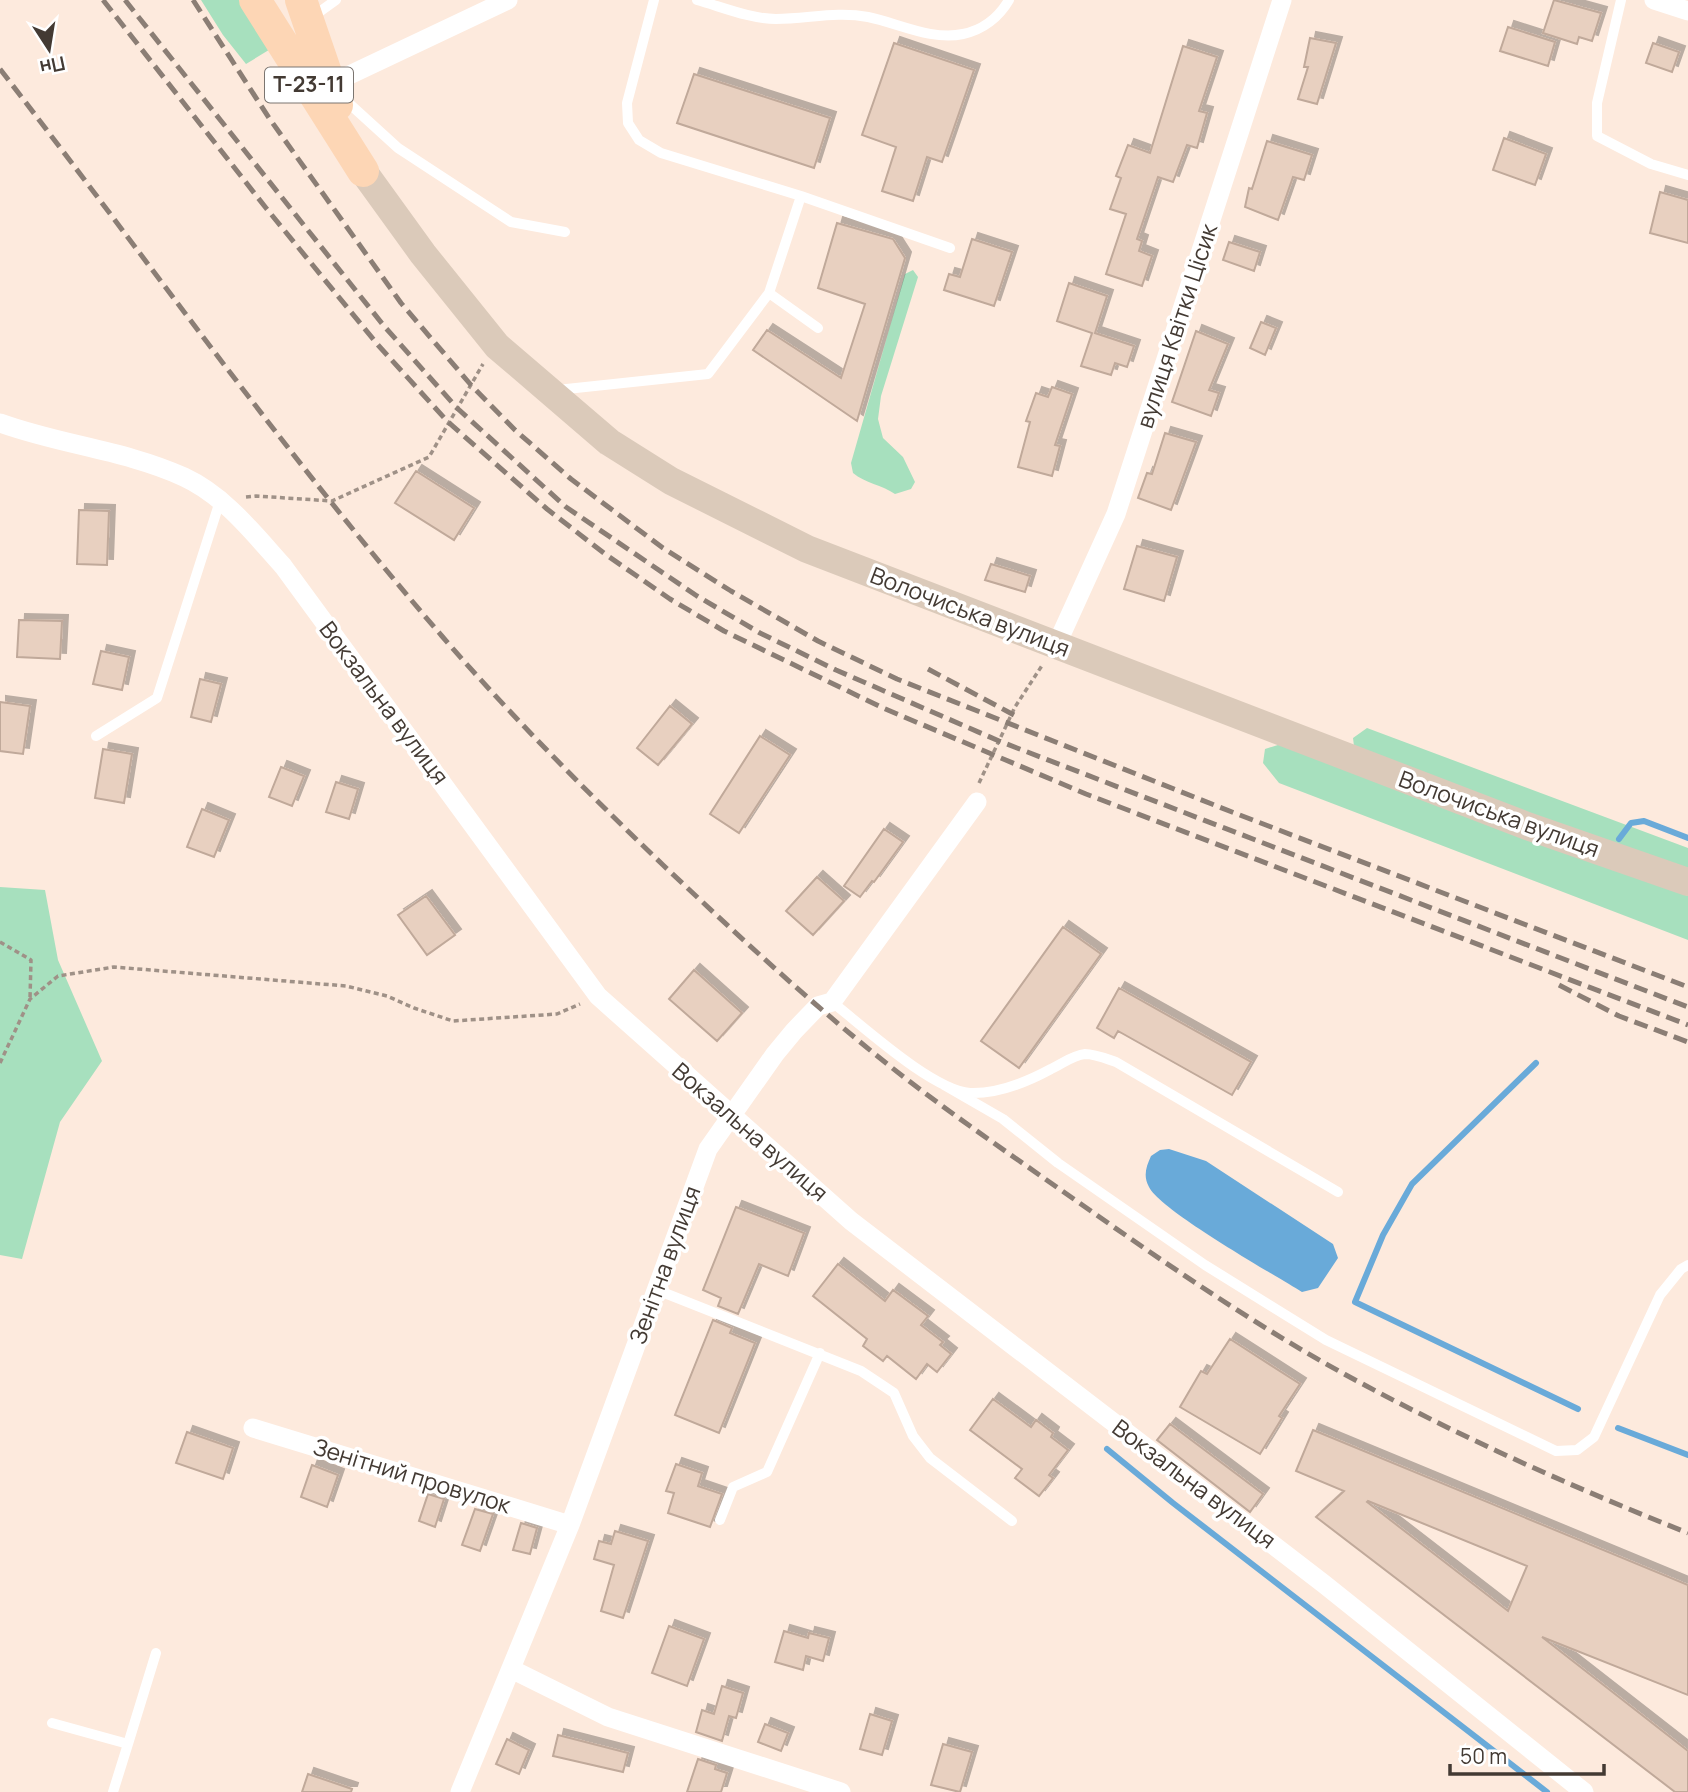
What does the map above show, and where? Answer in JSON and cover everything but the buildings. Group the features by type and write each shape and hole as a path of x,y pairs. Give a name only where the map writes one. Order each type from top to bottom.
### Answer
{"main road":[{"name":"Т-23-11","path":"255,0 321,89 363,171"},
{"name":"Т-23-11","path":"304,10 321,89"},
{"name":"Волочиська вулиця","path":"363,171 423,254 497,346 609,442 671,481 807,549 1527,826 1688,883"}],"street":[{"path":"321,89 508,0"},
{"name":"вулиця Квітки Цісик","path":"1056,646 1116,514 1282,0"},
{"path":"1654,0 1688,11"},
{"name":"Вокзальна вулиця","path":"0,423 133,458 186,478 240,517 283,566 598,996 851,1221 1324,1584 1584,1792"},
{"name":"Зенітна вулиця","path":"459,1790 570,1525 708,1149 794,1031 818,1006 832,1002 977,802"},
{"name":"Зенітний провулок","path":"253,1428 570,1525"},
{"path":"511,1669 608,1717 841,1792"}],"lane":[{"path":"304,10 337,0"},
{"path":"654,0 627,103 628,124 639,140 661,153 801,196 950,248"},
{"path":"697,0 773,19 831,13 867,17 937,35 961,35 979,30 1001,13 1009,0"},
{"path":"1621,0 1597,103 1597,135 1651,164 1688,175"},
{"path":"321,89 398,148 510,222 565,232"},
{"path":"550,391 708,374 769,293 801,196"},
{"path":"769,293 818,328"},
{"path":"96,736 157,698 220,501"},
{"path":"832,1002 903,1058 1003,1119 1058,1163 1205,1265 1326,1339 1556,1451 1577,1450 1594,1437 1660,1295 1681,1269 1688,1265"},
{"path":"944,1085 968,1093 1007,1088 1024,1083 1075,1055 1088,1054 1116,1062 1338,1192"},
{"path":"657,1290 861,1371 894,1393 913,1436 930,1458 1012,1521"},
{"path":"720,1520 733,1487 768,1472 820,1353"},
{"path":"113,1792 156,1653"},
{"path":"52,1723 128,1744"}],"path":[{"path":"220,501 256,496 332,501 429,457 480,369 497,346"},
{"path":"977,802 975,792 1008,722 1056,646"},
{"path":"0,942 31,960 30,999 0,1063"},
{"path":"30,999 58,976 114,967 346,986 387,996 453,1021 557,1014 598,996"}],"green space":[{"path":"201,0 255,0 282,42 246,64 223,35"},
{"path":"913,270 918,277 881,396 878,419 883,438 903,457 915,482 911,489 895,494 853,473 851,463 905,274"},
{"path":"1367,728 1688,848 1688,873 1355,754 1353,738"},
{"path":"1281,744 1688,896 1688,940 1279,783 1263,763 1265,749"},
{"path":"0,887 45,890 58,960 102,1061 60,1122 22,1259 0,1255"}],"water":[{"path":"1169,1149 1206,1161 1333,1244 1338,1258 1318,1288 1302,1292 1195,1226 1158,1198 1147,1183 1147,1168 1151,1156 1160,1150"}],"waterway":[{"path":"1619,839 1631,823 1644,821 1688,838"},
{"path":"1536,1063 1412,1184 1383,1235 1355,1302 1578,1409"},
{"path":"1618,1428 1688,1455"},
{"path":"1107,1449 1547,1792"}],"railway":[{"path":"103,0 266,208 378,345 448,422 547,509 670,599 724,631 883,708 1086,794 1688,1025"},
{"path":"125,0 384,326 457,408 566,507 697,596 760,633 836,670 999,741 1688,1007"},
{"path":"193,0 269,118 401,303 471,385 515,430 571,479 663,548 818,641 897,679 1232,812 1688,987"},
{"path":"0,69 271,426 383,566 467,665 663,865 821,1009 900,1074 976,1130 1177,1270 1277,1335 1346,1375 1472,1439 1558,1479 1688,1533"},
{"path":"928,669 1014,715"},
{"path":"1559,985 1619,1016 1688,1042"}]}
